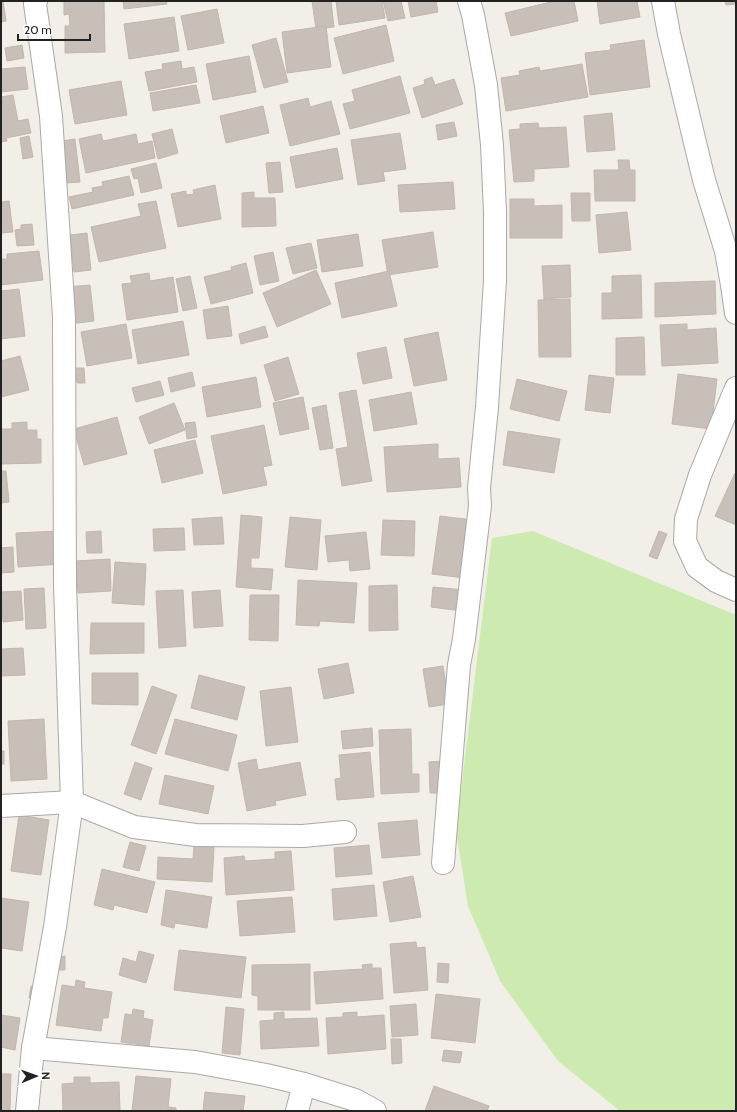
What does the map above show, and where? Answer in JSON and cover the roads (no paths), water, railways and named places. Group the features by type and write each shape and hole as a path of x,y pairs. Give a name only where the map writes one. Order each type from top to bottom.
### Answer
{"street":[{"path":"27,1111 34,1048 55,928 72,802 65,584 64,317 51,116 36,12 36,1"},
{"path":"443,863 459,665 464,639 480,506 479,488 487,407 495,280 495,212 492,145 486,85 469,1"},
{"path":"663,1 669,34 704,180 726,251 736,313"},
{"path":"736,388 700,475 686,518 685,540 696,567 716,582 736,590"},
{"path":"1,806 72,802 134,827 196,836 303,836 345,832"},
{"path":"34,1048 195,1062 266,1075 304,1084 355,1100 375,1111"},
{"path":"298,1111 304,1084"}]}
